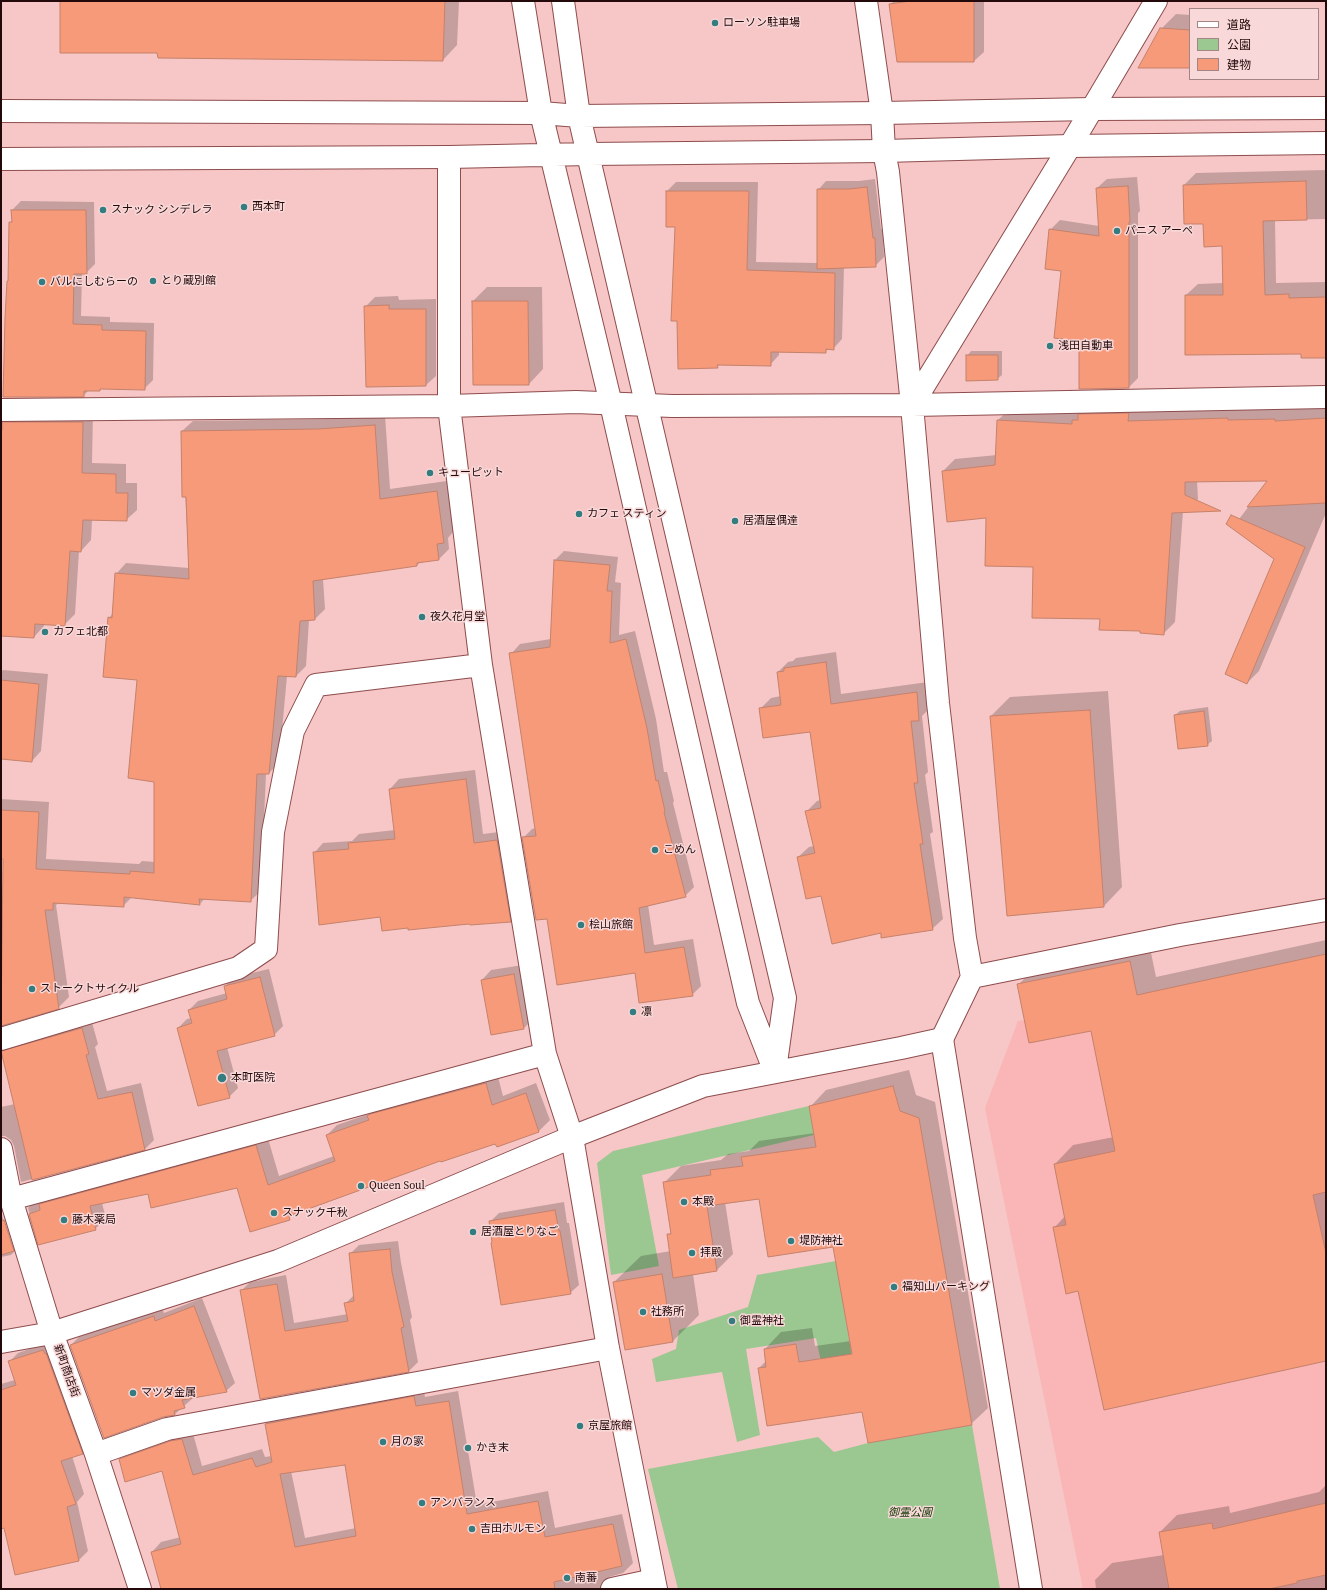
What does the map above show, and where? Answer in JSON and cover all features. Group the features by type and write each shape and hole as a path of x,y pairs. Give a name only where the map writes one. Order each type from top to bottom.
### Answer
{"street":[{"path":"523,1 541,113 611,404 748,1003 775,1072"},
{"path":"563,1 580,116 785,998 775,1072"},
{"path":"866,1 882,113 884,151 888,172 912,405 938,703 965,938 972,977 942,1039 1031,1589"},
{"path":"912,405 1070,146 1156,1"},
{"path":"1,110 541,113 580,116 1092,109 1326,108"},
{"path":"1,159 551,156 589,154 884,151 1070,146 1326,143"},
{"path":"449,157 449,406 481,665 545,1054 572,1137 608,1348 655,1585 612,1589"},
{"path":"1,410 449,406 576,402 672,406 912,405 1326,397"},
{"path":"1,1039 238,968 266,949 272,832 293,731 316,685 481,665"},
{"path":"972,977 1180,935 1326,910"},
{"path":"1,1342 52,1333 278,1261 572,1137 703,1086 942,1039"},
{"path":"11,1199 545,1054"},
{"name":"新町商店街","path":"1,1149 11,1199 52,1333 96,1454 140,1589"},
{"path":"96,1454 167,1429 608,1348"}],"shaded area":[{"path":"1326,960 1326,1589 1083,1589 985,1108 1018,1021"}],"green space":[{"path":"809,1106 814,1135 642,1175 659,1266 611,1275 597,1163 613,1151"},
{"path":"836,1261 852,1357 821,1362 816,1338 746,1349 760,1435 737,1442 722,1372 656,1382 652,1359 676,1349 679,1330 748,1307 757,1275"},
{"name":"御霊公園","path":"972,1425 1000,1589 678,1589 648,1469 818,1437 834,1452 868,1443"}],"building":[{"path":"60,1 445,1 443,61 158,58 157,53 60,53"},
{"path":"911,1 974,1 974,62 897,62 889,4"},
{"path":"1160,28 1189,30 1189,68 1138,68"},
{"path":"1306,181 1307,220 1263,221 1265,295 1289,294 1289,298 1326,297 1326,358 1301,358 1301,354 1185,355 1185,295 1223,295 1222,246 1204,247 1203,224 1184,224 1183,185"},
{"path":"1128,186 1130,222 1129,388 1079,389 1079,341 1054,338 1061,271 1045,269 1049,229 1099,236 1096,188"},
{"path":"867,187 873,238 875,238 876,267 817,269 817,189 849,189"},
{"path":"666,191 749,191 747,270 835,273 834,350 826,349 826,353 771,352 771,366 717,365 718,368 678,369 677,321 671,321 675,227 666,227"},
{"path":"11,210 86,210 87,274 74,274 73,324 102,325 102,330 146,331 145,390 100,389 100,391 84,391 84,397 3,397 9,222 12,222"},
{"path":"472,301 528,301 529,385 473,385"},
{"path":"389,305 389,309 426,309 426,386 366,387 364,306"},
{"path":"966,355 998,355 998,380 966,381"},
{"path":"1129,413 1128,421 1228,418 1228,420 1275,419 1275,421 1326,418 1326,503 1247,507 1267,481 1185,482 1185,495 1221,511 1172,513 1164,635 1140,633 1140,631 1099,630 1100,619 1032,618 1033,567 985,566 986,518 947,522 942,471 995,465 997,420 1072,424 1072,420 1078,420 1078,414"},
{"path":"2,422 83,422 82,473 116,474 116,493 128,493 127,521 83,520 81,552 70,551 65,626 35,624 34,638 1,636"},
{"path":"375,425 380,499 437,491 444,543 437,544 439,560 417,563 417,566 313,581 315,620 300,621 296,677 278,676 269,774 257,774 251,902 199,899 200,905 124,897 124,907 53,903 53,910 45,910 59,1009 1,1026 3,859 1,859 1,810 39,812 36,869 130,874 130,871 154,873 154,782 128,778 137,680 103,677 108,617 112,618 115,573 189,579 186,497 182,497 181,431 318,429"},
{"path":"1231,515 1305,547 1247,684 1225,674 1274,559 1226,524"},
{"path":"554,560 610,565 607,591 612,591 610,643 626,639 647,728 656,781 658,780 664,812 686,897 639,908 645,953 684,947 693,996 639,1003 635,973 557,985 547,919 536,920 522,837 536,836 509,653 550,647"},
{"path":"826,662 831,704 917,692 919,721 911,721 918,783 914,783 923,844 920,844 933,930 881,938 881,933 832,944 821,896 806,899 797,857 815,853 805,811 821,808 810,732 763,738 759,708 781,705 777,672 784,671 784,668"},
{"path":"1,680 39,684 32,762 1,759"},
{"path":"1090,710 1104,907 1007,916 990,716"},
{"path":"1204,711 1208,746 1178,749 1174,715"},
{"path":"466,779 474,843 497,840 511,922 382,931 380,917 319,925 313,852 349,849 348,843 395,839 389,789"},
{"path":"1326,954 1326,1192 1313,1195 1326,1253 1326,1361 1104,1410 1078,1291 1066,1294 1053,1227 1066,1225 1054,1164 1115,1151 1091,1031 1029,1043 1017,984 1130,961 1137,995"},
{"path":"514,974 524,1029 491,1035 481,980"},
{"path":"260,977 275,1036 217,1051 230,1098 198,1106 177,1028 192,1023 188,1010 227,999 224,986"},
{"path":"82,1028 89,1054 86,1055 98,1099 132,1092 145,1150 32,1180 1,1051"},
{"path":"486,1083 492,1105 526,1093 539,1132 497,1147 495,1144 441,1162 440,1161 289,1216 290,1220 250,1232 237,1188 151,1208 148,1194 90,1206 96,1230 38,1245 29,1214 40,1210 39,1204 256,1145 268,1185 335,1161 326,1135 369,1120 367,1116 370,1114"},
{"path":"893,1086 900,1111 919,1118 972,1425 868,1443 862,1412 767,1426 758,1368 766,1367 764,1349 796,1344 799,1362 852,1354 833,1247 768,1257 759,1199 707,1206 717,1271 673,1278 667,1234 671,1234 663,1182 711,1175 710,1170 743,1166 741,1157 816,1147 809,1106"},
{"path":"555,1210 571,1294 501,1305 489,1221"},
{"path":"4,1220 14,1251 1,1255 1,1221"},
{"path":"390,1249 392,1272 404,1327 401,1328 409,1372 260,1399 240,1290 277,1284 285,1331 348,1321 344,1303 354,1301 349,1253"},
{"name":"社務所","path":"662,1274 673,1342 625,1350 613,1282"},
{"path":"194,1306 227,1392 182,1400 185,1408 174,1411 175,1415 163,1417 104,1438 70,1345 154,1316 155,1321"},
{"path":"43,1350 45,1354 46,1353 83,1454 61,1461 76,1504 67,1507 79,1561 15,1575 4,1528 1,1529 1,1390 16,1385 8,1361"},
{"path":"414,1396 416,1406 449,1401 467,1514 538,1501 545,1537 613,1524 622,1566 554,1582 555,1589 161,1589 151,1552 181,1544 162,1471 125,1482 119,1459 170,1441 182,1439 193,1475 252,1458 256,1467 272,1462 265,1424","holes":["345,1465 356,1536 295,1547 280,1474"]},
{"path":"1326,1503 1326,1575 1269,1589 1169,1589 1159,1532 1212,1523 1213,1529"}],"place":[{"name":"ローソン駐車場","path":"715,23"},
{"name":"西本町","path":"244,207"},
{"name":"スナック シンデレラ","path":"103,210"},
{"name":"パニス アーペ","path":"1117,231"},
{"name":"とり蔵別館","path":"153,281"},
{"name":"バルにしむらーの","path":"42,282"},
{"name":"浅田自動車","path":"1050,346"},
{"name":"キューピット","path":"430,473"},
{"name":"カフェ スティン","path":"579,514"},
{"name":"居酒屋偶達","path":"735,521"},
{"name":"夜久花月堂","path":"422,617"},
{"name":"カフェ北都","path":"45,632"},
{"name":"こめん","path":"655,850"},
{"name":"桧山旅館","path":"581,925"},
{"name":"ストークトサイクル","path":"32,989"},
{"name":"凛","path":"633,1012"},
{"name":"本町医院","path":"222,1078"},
{"name":"Queen Soul","path":"361,1186"},
{"name":"本殿","path":"684,1202"},
{"name":"スナック千秋","path":"274,1213"},
{"name":"藤木薬局","path":"64,1220"},
{"name":"居酒屋とりなご","path":"473,1232"},
{"name":"堤防神社","path":"791,1241"},
{"name":"拝殿","path":"692,1253"},
{"name":"福知山パーキング","path":"894,1287"},
{"name":"社務所","path":"643,1312"},
{"name":"御霊神社","path":"732,1321"},
{"name":"マツダ金属","path":"133,1393"},
{"name":"京屋旅館","path":"580,1426"},
{"name":"月の家","path":"383,1442"},
{"name":"かき末","path":"468,1448"},
{"name":"アンバランス","path":"422,1503"},
{"name":"吉田ホルモン","path":"472,1529"},
{"name":"南蕃","path":"567,1578"}]}
